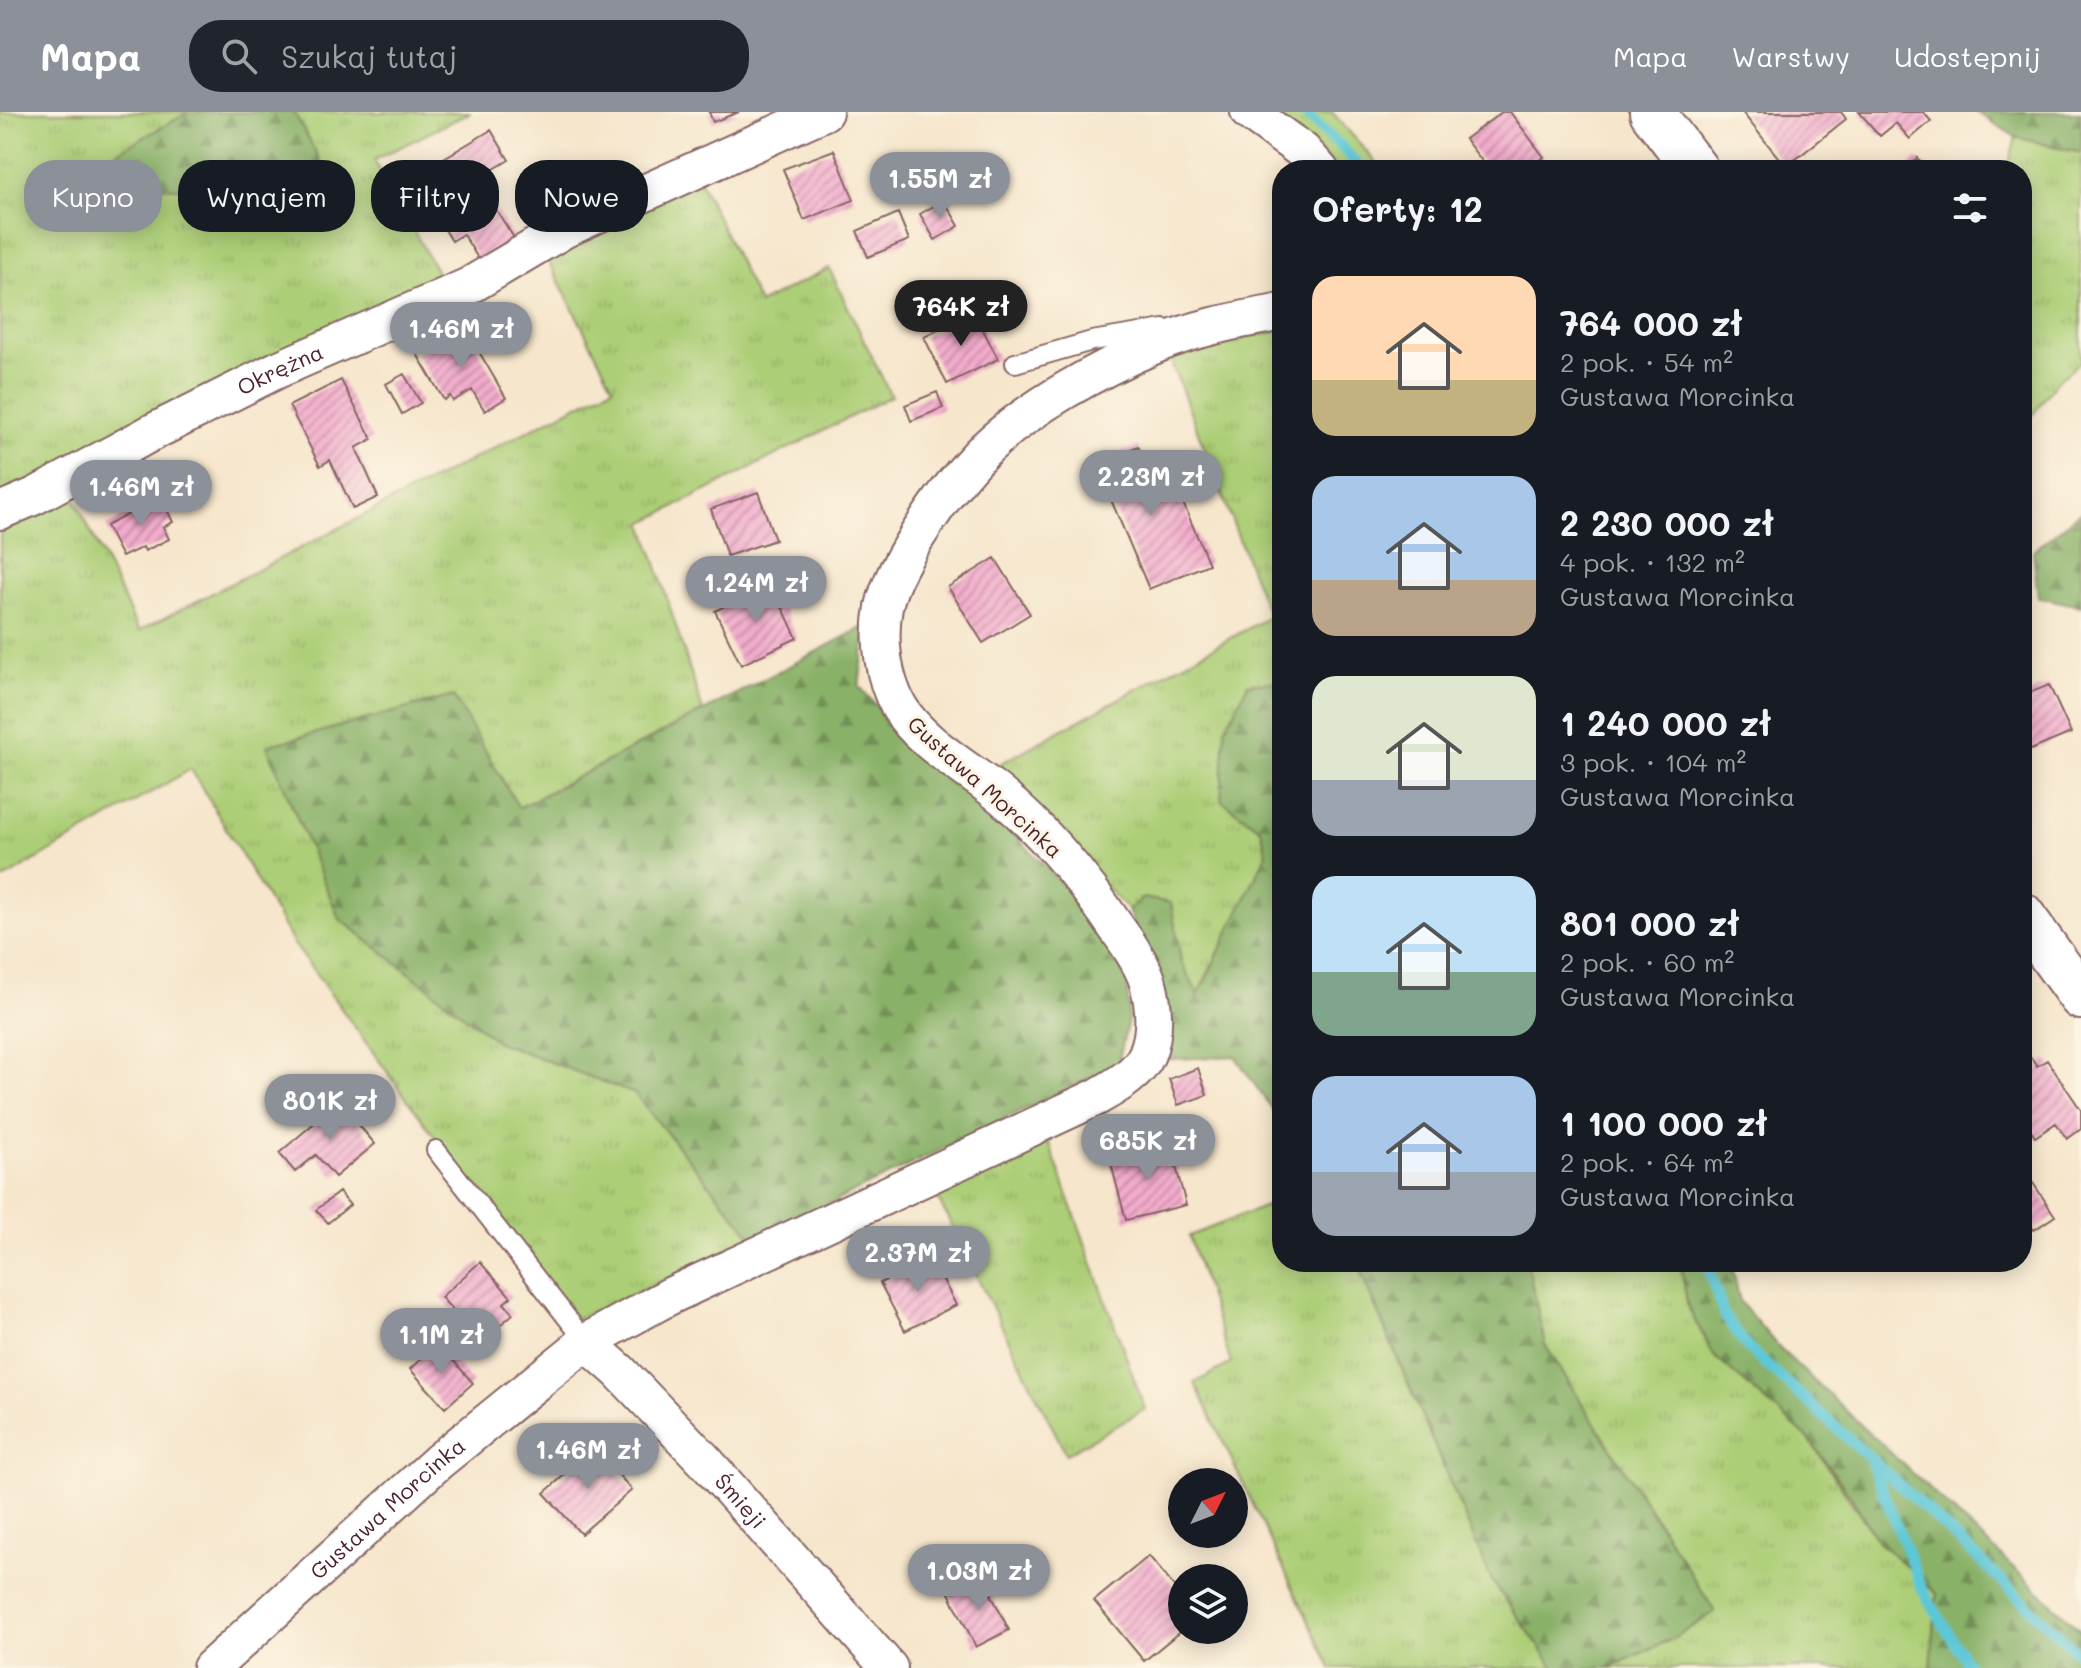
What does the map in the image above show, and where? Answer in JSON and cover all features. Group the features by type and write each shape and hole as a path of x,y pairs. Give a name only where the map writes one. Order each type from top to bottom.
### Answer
{"street":[{"name":"Okrężna","path":"0,511 35,496 277,370 469,286 565,229 824,112"},
{"path":"1249,112 1311,160"},
{"path":"1652,112 1688,160"},
{"name":"Gustawa Morcinka","path":"211,1668 439,1461 586,1342 670,1296 1097,1097 1121,1083 1146,1056 1154,1019 1147,980 1128,944 1089,886 1046,836 999,794 929,741 900,708 882,662 884,607 907,550 943,500 984,450 1037,409 1101,371 1155,345 1205,329 1272,314"},
{"path":"2032,929 2081,997"},
{"name":"Śmieji","path":"586,1342 619,1371 705,1461 889,1668"}],"lane":[{"path":"1015,363 1051,351 1126,334 1188,327 1205,329"},
{"path":"436,1150 586,1342"}],"green space":[{"path":"0,112 471,112 371,160 371,232 414,232 446,288 0,496"},
{"path":"189,112 294,112 320,160 178,160 178,188 162,188 162,160 103,160"},
{"path":"1266,112 1332,112 1374,160 1329,160 1311,141"},
{"path":"1976,112 2081,112 2081,153 2016,137"},
{"path":"2016,137 2081,153 2081,362 2056,382 2032,416 2032,160 2010,160"},
{"path":"699,179 759,304 829,268 891,396 643,523 703,711 518,808 498,1042 635,1094 755,1240 570,1322 294,944 191,769 0,881 0,524 72,493 139,631 613,387 548,260 600,232 648,232 648,206"},
{"path":"1272,332 1272,682 1247,684 1261,829 1267,854 1197,996 1181,961 1170,903 1143,898 1128,910 992,768 1269,617 1170,359 1220,342"},
{"path":"2081,512 2081,606 2038,597 2033,551"},
{"path":"867,625 859,686 906,740 996,815 1061,883 1108,945 1127,982 1129,1016 1118,1064 755,1240 635,1094 498,1042 339,918 267,746 453,696 519,808"},
{"path":"1272,682 1272,1110 1235,1056 1159,1060 1151,969 1128,910 1143,898 1171,903 1181,961 1198,995 1267,854 1261,829 1221,800 1225,729 1248,684"},
{"path":"1046,1135 1145,1409 1066,1454 934,1191"},
{"path":"1272,1204 1272,1272 1360,1272 1492,1581 1555,1668 1331,1668 1248,1494 1248,1468 1236,1468 1195,1383 1231,1363 1189,1236"},
{"path":"1361,1272 1529,1272 1545,1345 1715,1612 1672,1639 1608,1668 1555,1668 1492,1581"},
{"path":"1529,1272 1682,1272 1688,1307 1714,1356 1808,1438 1878,1541 1937,1594 1931,1668 1608,1668 1672,1639 1715,1612 1545,1345"},
{"path":"1682,1272 1733,1272 1740,1302 1780,1349 2081,1631 2081,1668 1931,1668 1937,1594 1878,1541 1851,1497 1808,1438 1714,1356 1688,1307"}],"building":[{"path":"709,112 739,112 713,122"},
{"path":"1502,112 1510,112 1544,157 1540,160 1481,160 1465,139"},
{"path":"1742,112 1841,112 1846,119 1795,160 1780,160"},
{"path":"1859,112 1923,112 1931,121 1910,139 1896,123 1880,136"},
{"path":"491,130 509,160 499,166 499,160 444,158"},
{"path":"834,150 854,200 804,220 783,169"},
{"path":"944,200 959,226 935,240 920,214"},
{"path":"898,213 909,240 868,257 857,231"},
{"path":"499,214 519,246 484,268 463,234 452,241 446,232 499,232"},
{"path":"974,312 998,359 947,384 924,337"},
{"path":"464,326 506,398 485,411 472,390 453,401 450,396 444,400 417,354"},
{"path":"404,374 421,403 402,414 386,384"},
{"path":"341,380 372,439 356,448 378,497 353,509 330,460 320,466 289,406"},
{"path":"937,392 943,408 911,421 905,405"},
{"path":"1138,446 1151,477 1169,470 1209,564 1149,589 1109,495 1104,497 1091,466"},
{"path":"758,492 775,540 727,556 711,509"},
{"path":"161,497 173,522 163,527 169,539 145,551 143,547 122,557 106,526"},
{"path":"995,558 1030,614 983,643 948,587"},
{"path":"771,583 797,638 741,665 715,611"},
{"path":"2049,685 2071,733 2032,749 2032,692"},
{"path":"2032,1059 2037,1066 2047,1060 2081,1110 2081,1129 2067,1139 2056,1123 2035,1137 2032,1133"},
{"path":"1198,1068 1207,1095 1178,1105 1169,1079"},
{"path":"339,1102 375,1144 335,1177 316,1155 295,1172 279,1153"},
{"path":"1170,1144 1186,1205 1126,1220 1110,1160"},
{"path":"2032,1184 2055,1216 2034,1230 2032,1227"},
{"path":"339,1192 350,1205 328,1223 316,1210"},
{"path":"931,1257 956,1305 905,1331 880,1283"},
{"path":"480,1262 511,1297 504,1303 513,1314 489,1335 480,1325 472,1333 441,1297"},
{"path":"438,1343 473,1383 445,1408 410,1369"},
{"path":"595,1448 632,1490 581,1534 544,1493"},
{"path":"1149,1556 1168,1579 1168,1641 1144,1661 1094,1601"},
{"path":"982,1576 1009,1630 976,1647 949,1593"}],"waterway":[{"path":"1303,112 1353,160"},
{"path":"1709,1272 1724,1315 1748,1348 1915,1499 2081,1656"},
{"path":"1872,1464 1923,1591 1970,1668"}]}
